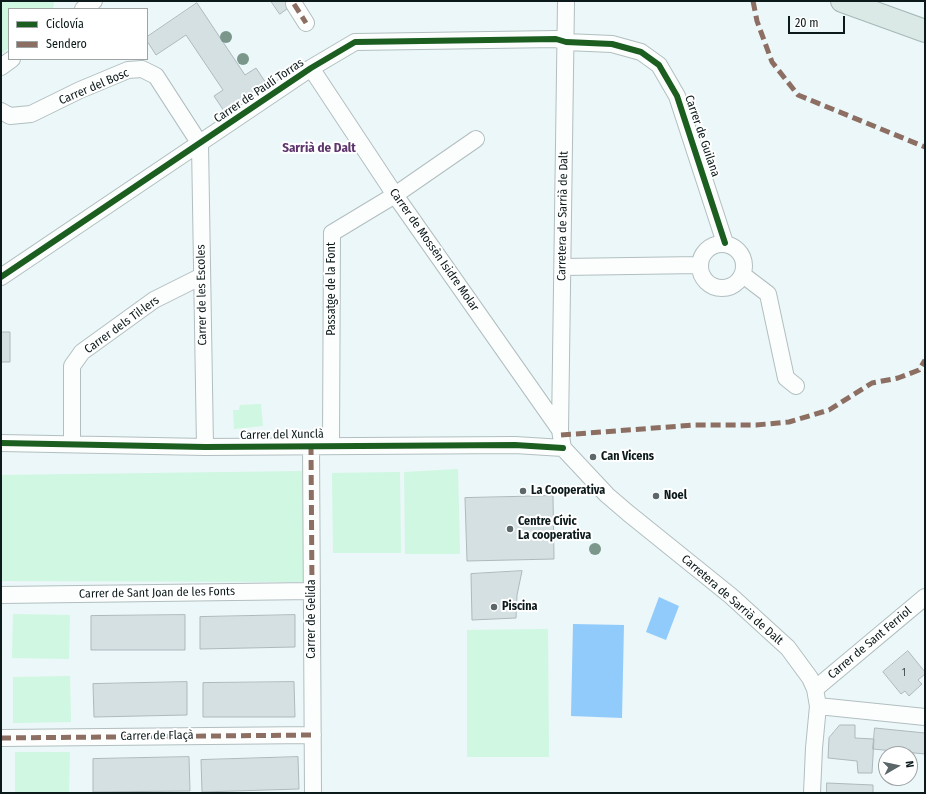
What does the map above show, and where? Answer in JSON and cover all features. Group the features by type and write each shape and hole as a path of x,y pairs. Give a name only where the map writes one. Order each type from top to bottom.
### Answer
{"highway":[{"path":"842,1 925,31"}],"street":[{"path":"84,8 94,1"},
{"name":"Carretera de Sarrià de Dalt","path":"566,1 560,430 563,448 622,508 731,596 788,648 815,688 818,706 812,793"},
{"path":"294,4 306,23"},
{"name":"Carrer de Paulí Torras","path":"1,277 311,68 355,42 556,39 566,42"},
{"name":"Carrer de Guilana","path":"566,42 612,44 641,52 659,65 677,96 725,243"},
{"path":"1,67 11,60"},
{"name":"Carrer de Mossèn Isidre Molar","path":"311,68 395,195 560,430"},
{"name":"Carrer del Bosc","path":"1,111 10,116 31,114 80,90 128,70 142,69 156,76 200,144"},
{"name":"Passatge de la Font","path":"331,445 332,234 395,195 476,139"},
{"name":"Carrer de les Escoles","path":"200,144 205,447"},
{"path":"725,243 738,249 745,261 743,275 732,287 717,288 704,280 699,265 703,253 713,245 725,243"},
{"path":"562,267 699,265"},
{"path":"743,275 768,294 786,378 796,386"},
{"name":"Carrer dels Til·lers","path":"72,443 72,366 82,352 154,300 202,276"},
{"name":"Carrer del Xunclà","path":"1,443 72,443 205,447 311,445 515,445 563,448"},
{"name":"Carrer de Gelida","path":"311,445 313,793"},
{"name":"Carrer de Sant Joan de les Fonts","path":"1,595 312,591"},
{"name":"Carrer de Sant Ferriol","path":"815,688 925,597"},
{"path":"818,706 925,717"},
{"name":"Carrer de Flaçà","path":"1,738 313,735"}],"path":[{"path":"919,370 925,371"}],"green space":[{"path":"1,1 54,1 53,8 8,8 8,49 1,54"},
{"path":"261,404 263,426 234,429 233,410 239,410 240,405"},
{"path":"458,469 460,554 405,554 404,472"},
{"path":"302,471 304,582 1,581 2,475"},
{"path":"400,472 401,553 333,553 332,473"},
{"path":"13,614 70,615 69,659 12,658"},
{"path":"548,629 549,757 467,757 467,630"},
{"path":"70,676 71,722 13,723 13,677"},
{"path":"15,752 70,752 69,793 15,793"}],"water":[{"path":"659,597 679,606 666,640 646,632"},
{"path":"573,624 624,625 622,718 571,716"}],"building":[{"path":"271,1 298,1 280,14"},
{"path":"197,3 245,75 256,68 266,83 224,111 214,96 223,90 186,35 156,55 148,43 148,36"},
{"path":"1,332 10,332 10,362 1,362"},
{"name":"Centre Cívic La cooperativa","path":"553,496 554,559 467,561 465,498"},
{"name":"Piscina","path":"522,571 517,595 516,618 472,620 471,574"},
{"path":"185,615 185,650 91,650 91,616"},
{"path":"295,615 295,647 200,649 200,617"},
{"path":"908,651 925,672 925,674 918,680 922,684 909,696 905,691 901,694 883,672"},
{"path":"187,682 187,715 94,717 93,684"},
{"path":"294,682 295,717 203,717 203,683"},
{"path":"840,725 855,725 855,738 874,739 872,773 858,773 857,761 828,758 829,738"},
{"path":"875,728 925,733 925,754 918,753 918,746 878,746 878,749 873,749"},
{"path":"189,757 190,791 93,792 93,759"},
{"path":"298,757 299,789 202,792 201,760"},
{"path":"827,783 873,785 873,793 827,793"}],"marked path":[{"path":"753,1 757,21 772,62 798,95 925,147"},
{"path":"294,4 306,23"},
{"path":"561,435 695,425 756,425 789,422 829,410 872,383 898,378 919,370 925,360"},
{"path":"311,445 312,591"},
{"path":"1,738 313,735"}],"cycle path":[{"path":"1,277 311,68 355,42 556,39 566,42 612,44 641,52 659,65 677,96 725,243"},
{"path":"1,443 205,447 515,445 563,448"}],"place":[{"name":"Can Vicens","path":"593,457"},
{"name":"La Cooperativa","path":"523,491"},
{"name":"Noel","path":"656,496"},
{"name":"Centre Cívic La cooperativa","path":"510,529"},
{"name":"Piscina","path":"494,607"}],"district":[{"name":"Sarrià de Dalt","path":"319,148"}]}
